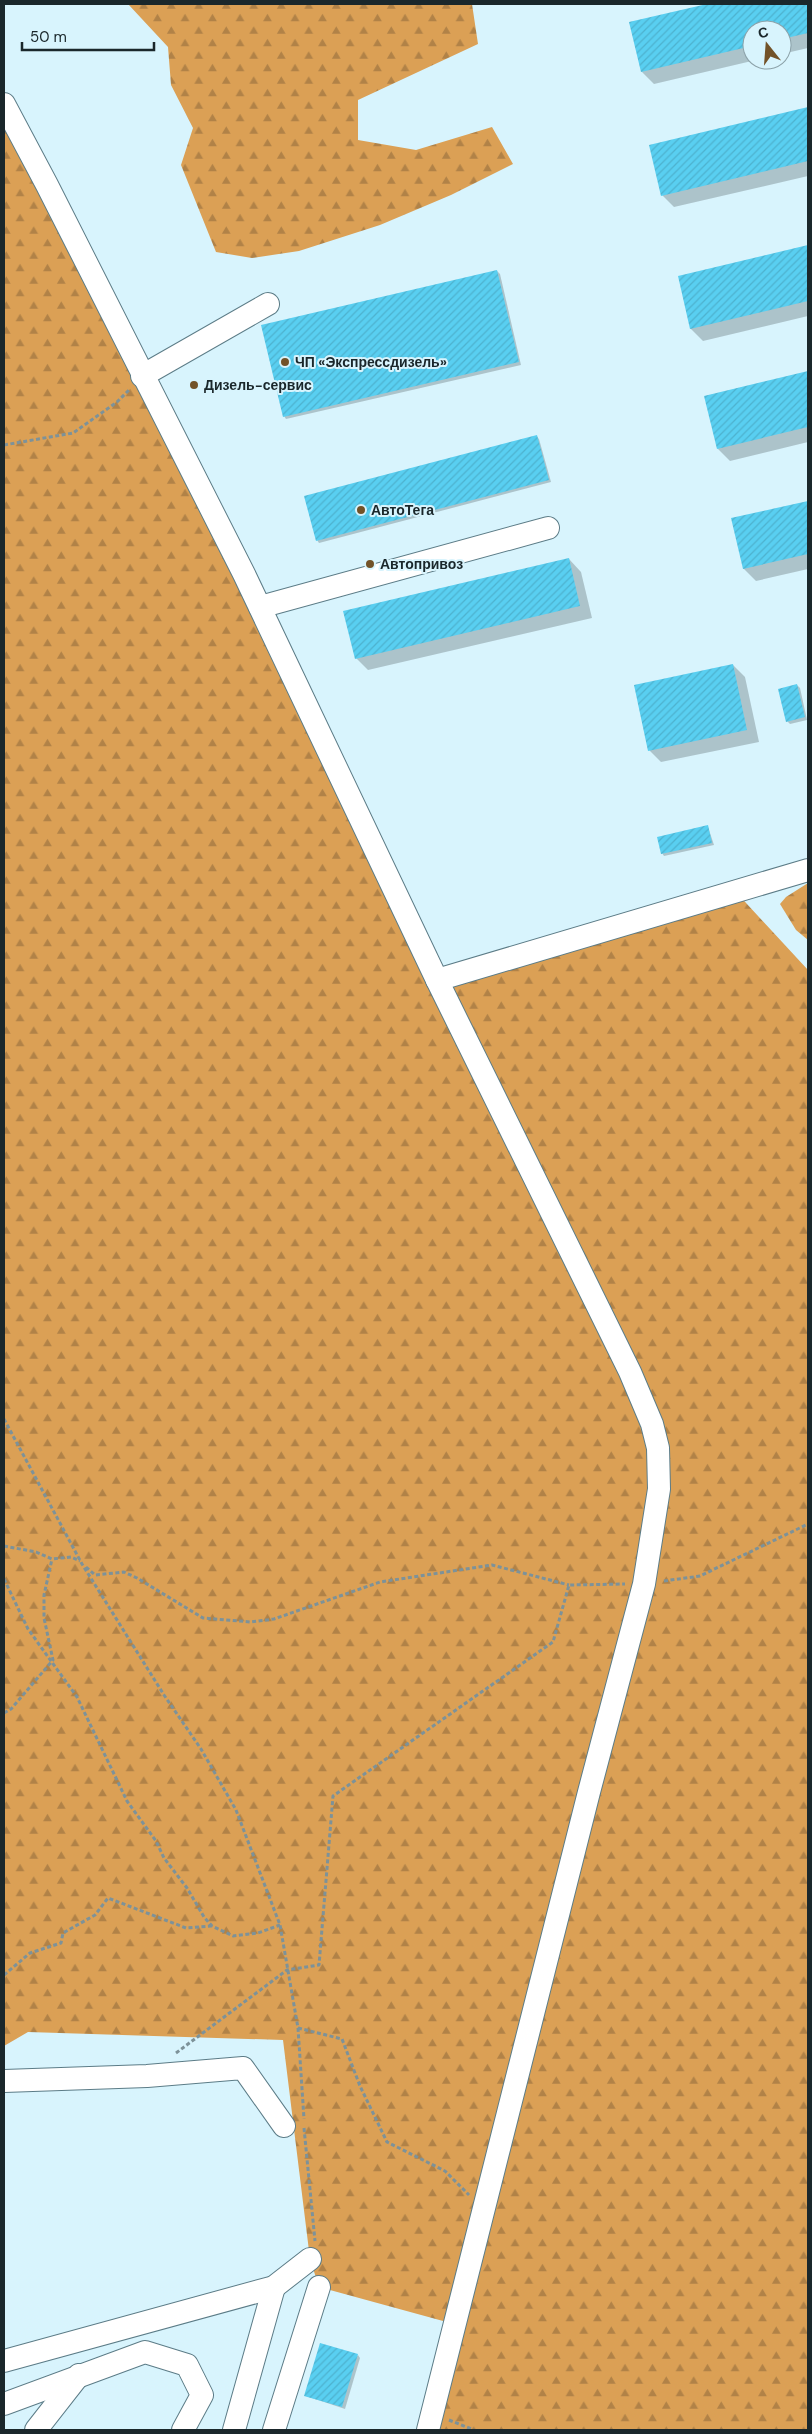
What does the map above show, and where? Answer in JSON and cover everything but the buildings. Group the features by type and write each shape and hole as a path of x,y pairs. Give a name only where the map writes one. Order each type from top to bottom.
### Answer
{"street":[{"path":"4,104 47,185 260,607 437,980 630,1372 652,1424 658,1448 658,1489 644,1584 589,1792 430,2422"},
{"path":"142,376 268,304"},
{"path":"260,607 548,528"},
{"path":"437,980 808,870"},
{"path":"4,2081 147,2076 244,2068 284,2126"},
{"path":"4,2361 274,2287 313,2253"},
{"path":"234,2430 274,2287"},
{"path":"274,2430 319,2287"},
{"path":"4,2404 79,2374 145,2352 187,2365 202,2395 183,2430"},
{"path":"36,2430 79,2374"}],"path":[{"path":"4,445 73,433 117,402 142,376"},
{"path":"4,1419 82,1564 164,1695 202,1749 236,1810 280,1925 298,2028 313,2253"},
{"path":"4,1546 36,1552 52,1559 70,1557 95,1575 124,1572 203,1618 251,1622 274,1619 380,1582 492,1565 569,1585 644,1584 700,1576 808,1524"},
{"path":"52,1559 44,1595 44,1618 53,1660"},
{"path":"4,1579 28,1629 53,1660 77,1696 127,1801 156,1841 164,1858 187,1888 197,1908 212,1926 233,1936 258,1933 280,1925"},
{"path":"147,2076 226,2014 287,1970 319,1965 333,1796 553,1642 569,1585"},
{"path":"4,1712 11,1709 53,1660"},
{"path":"4,1975 30,1953 61,1943 63,1933 95,1915 108,1898 186,1928 212,1926"},
{"path":"298,2028 342,2039 360,2086 387,2142 445,2171 484,2209"},
{"path":"430,2422 474,2430"}],"green space":[{"path":"128,4 472,4 478,44 358,100 358,140 416,150 492,127 513,164 451,195 380,225 299,251 252,258 216,252 181,165 193,128 171,85 168,47"},
{"path":"4,104 437,980 735,891 808,970 808,2430 428,2430 454,2324 319,2287 310,2259 283,2040 28,2032 4,2046"},
{"path":"808,883 808,940 796,930 780,904 786,897"}],"place":[{"name":"ЧП «Экспрессдизель»","path":"285,362"},
{"name":"Дизель-сервис","path":"194,385"},
{"name":"АвтоТега","path":"361,510"},
{"name":"Автопривоз","path":"370,564"}]}
